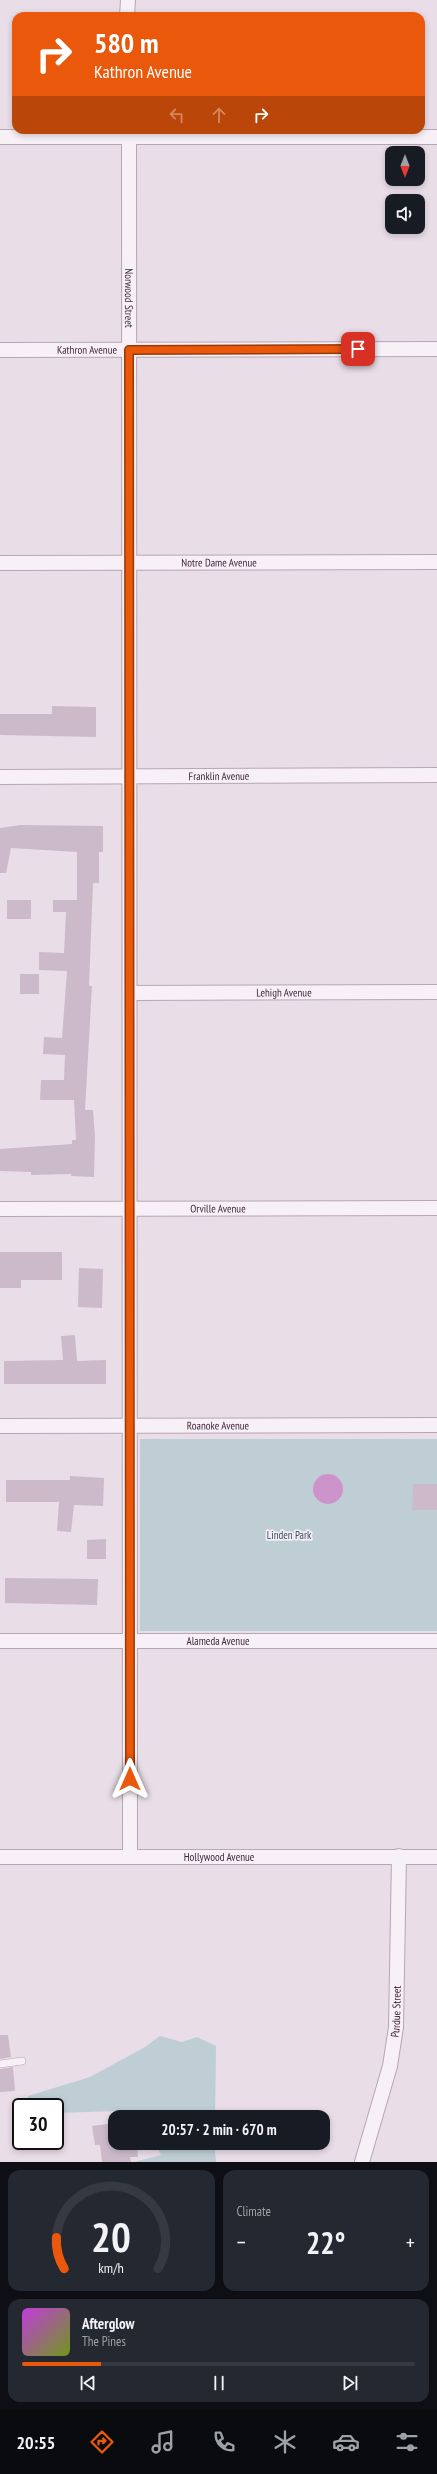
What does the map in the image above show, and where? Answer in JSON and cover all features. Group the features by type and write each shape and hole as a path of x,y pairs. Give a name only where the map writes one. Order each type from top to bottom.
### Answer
{"street":[{"path":"128,0 128,12"},
{"path":"0,138 129,134 437,137"},
{"name":"Norwood Street","path":"129,134 131,1426 129,1640 130,1857"},
{"name":"Kathron Avenue","path":"0,350 437,349"},
{"name":"Notre Dame Avenue","path":"0,563 437,562"},
{"name":"Franklin Avenue","path":"0,777 437,775"},
{"name":"Lehigh Avenue","path":"130,993 437,992"},
{"name":"Orville Avenue","path":"0,1209 437,1208"},
{"name":"Roanoke Avenue","path":"0,1426 437,1425"},
{"name":"Alameda Avenue","path":"0,1641 437,1641"},
{"name":"Purdue Street","path":"362,2162 390,2066 396,2028 399,1856"},
{"name":"Hollywood Avenue","path":"0,1857 437,1857"}],"lane":[{"path":"0,2064 22,2061"}],"green space":[{"name":"Linden Park","path":"140,1439 437,1439 437,1631 140,1631"},
{"path":"160,2036 182,2042 197,2037 216,2046 215,2110 108,2110 108,2111 64,2113 64,2098 27,2098 28,2096 90,2077 145,2047"},
{"path":"158,2150 215,2150 216,2162 134,2162 161,2155"}],"shaded area":[{"path":"328,1474 339,1478 343,1489 339,1500 328,1504 317,1500 313,1489 317,1478"}],"building":[{"path":"52,706 96,707 96,737 0,735 0,714 52,714"},
{"path":"21,825 103,826 103,852 99,852 99,883 93,883 89,986 92,986 85,1110 93,1110 95,1137 94,1177 71,1176 71,1174 31,1175 31,1172 0,1171 0,1149 72,1144 72,1140 76,1140 74,1100 40,1100 41,1080 64,1080 65,1055 43,1054 44,1037 62,1038 67,971 39,970 39,952 64,953 66,912 53,912 53,900 77,900 77,852 11,848 6,873 0,873 0,828"},
{"path":"7,900 31,900 31,919 7,919"},
{"path":"20,974 39,974 39,994 20,994"},
{"path":"0,1252 62,1252 62,1280 21,1280 21,1288 0,1288"},
{"path":"79,1268 103,1269 102,1308 78,1307"},
{"path":"75,1335 77,1361 106,1360 106,1384 4,1384 4,1361 63,1360 61,1336"},
{"path":"70,1476 104,1478 103,1506 74,1505 71,1532 57,1531 59,1502 6,1502 6,1480 70,1480"},
{"path":"413,1484 437,1484 437,1510 412,1510"},
{"path":"106,1539 106,1559 87,1559 87,1540"},
{"path":"5,1578 98,1579 97,1605 5,1603"},
{"path":"0,2035 8,2035 11,2057 0,2059"},
{"path":"13,2067 15,2091 0,2092 0,2069"},
{"path":"108,2124 108,2150 138,2150 138,2157 130,2157 131,2162 102,2162 100,2145 95,2145 92,2126"}],"route":[{"path":"130,1779 129,1640 131,1426 129,1365 129,350 358,349"}]}
